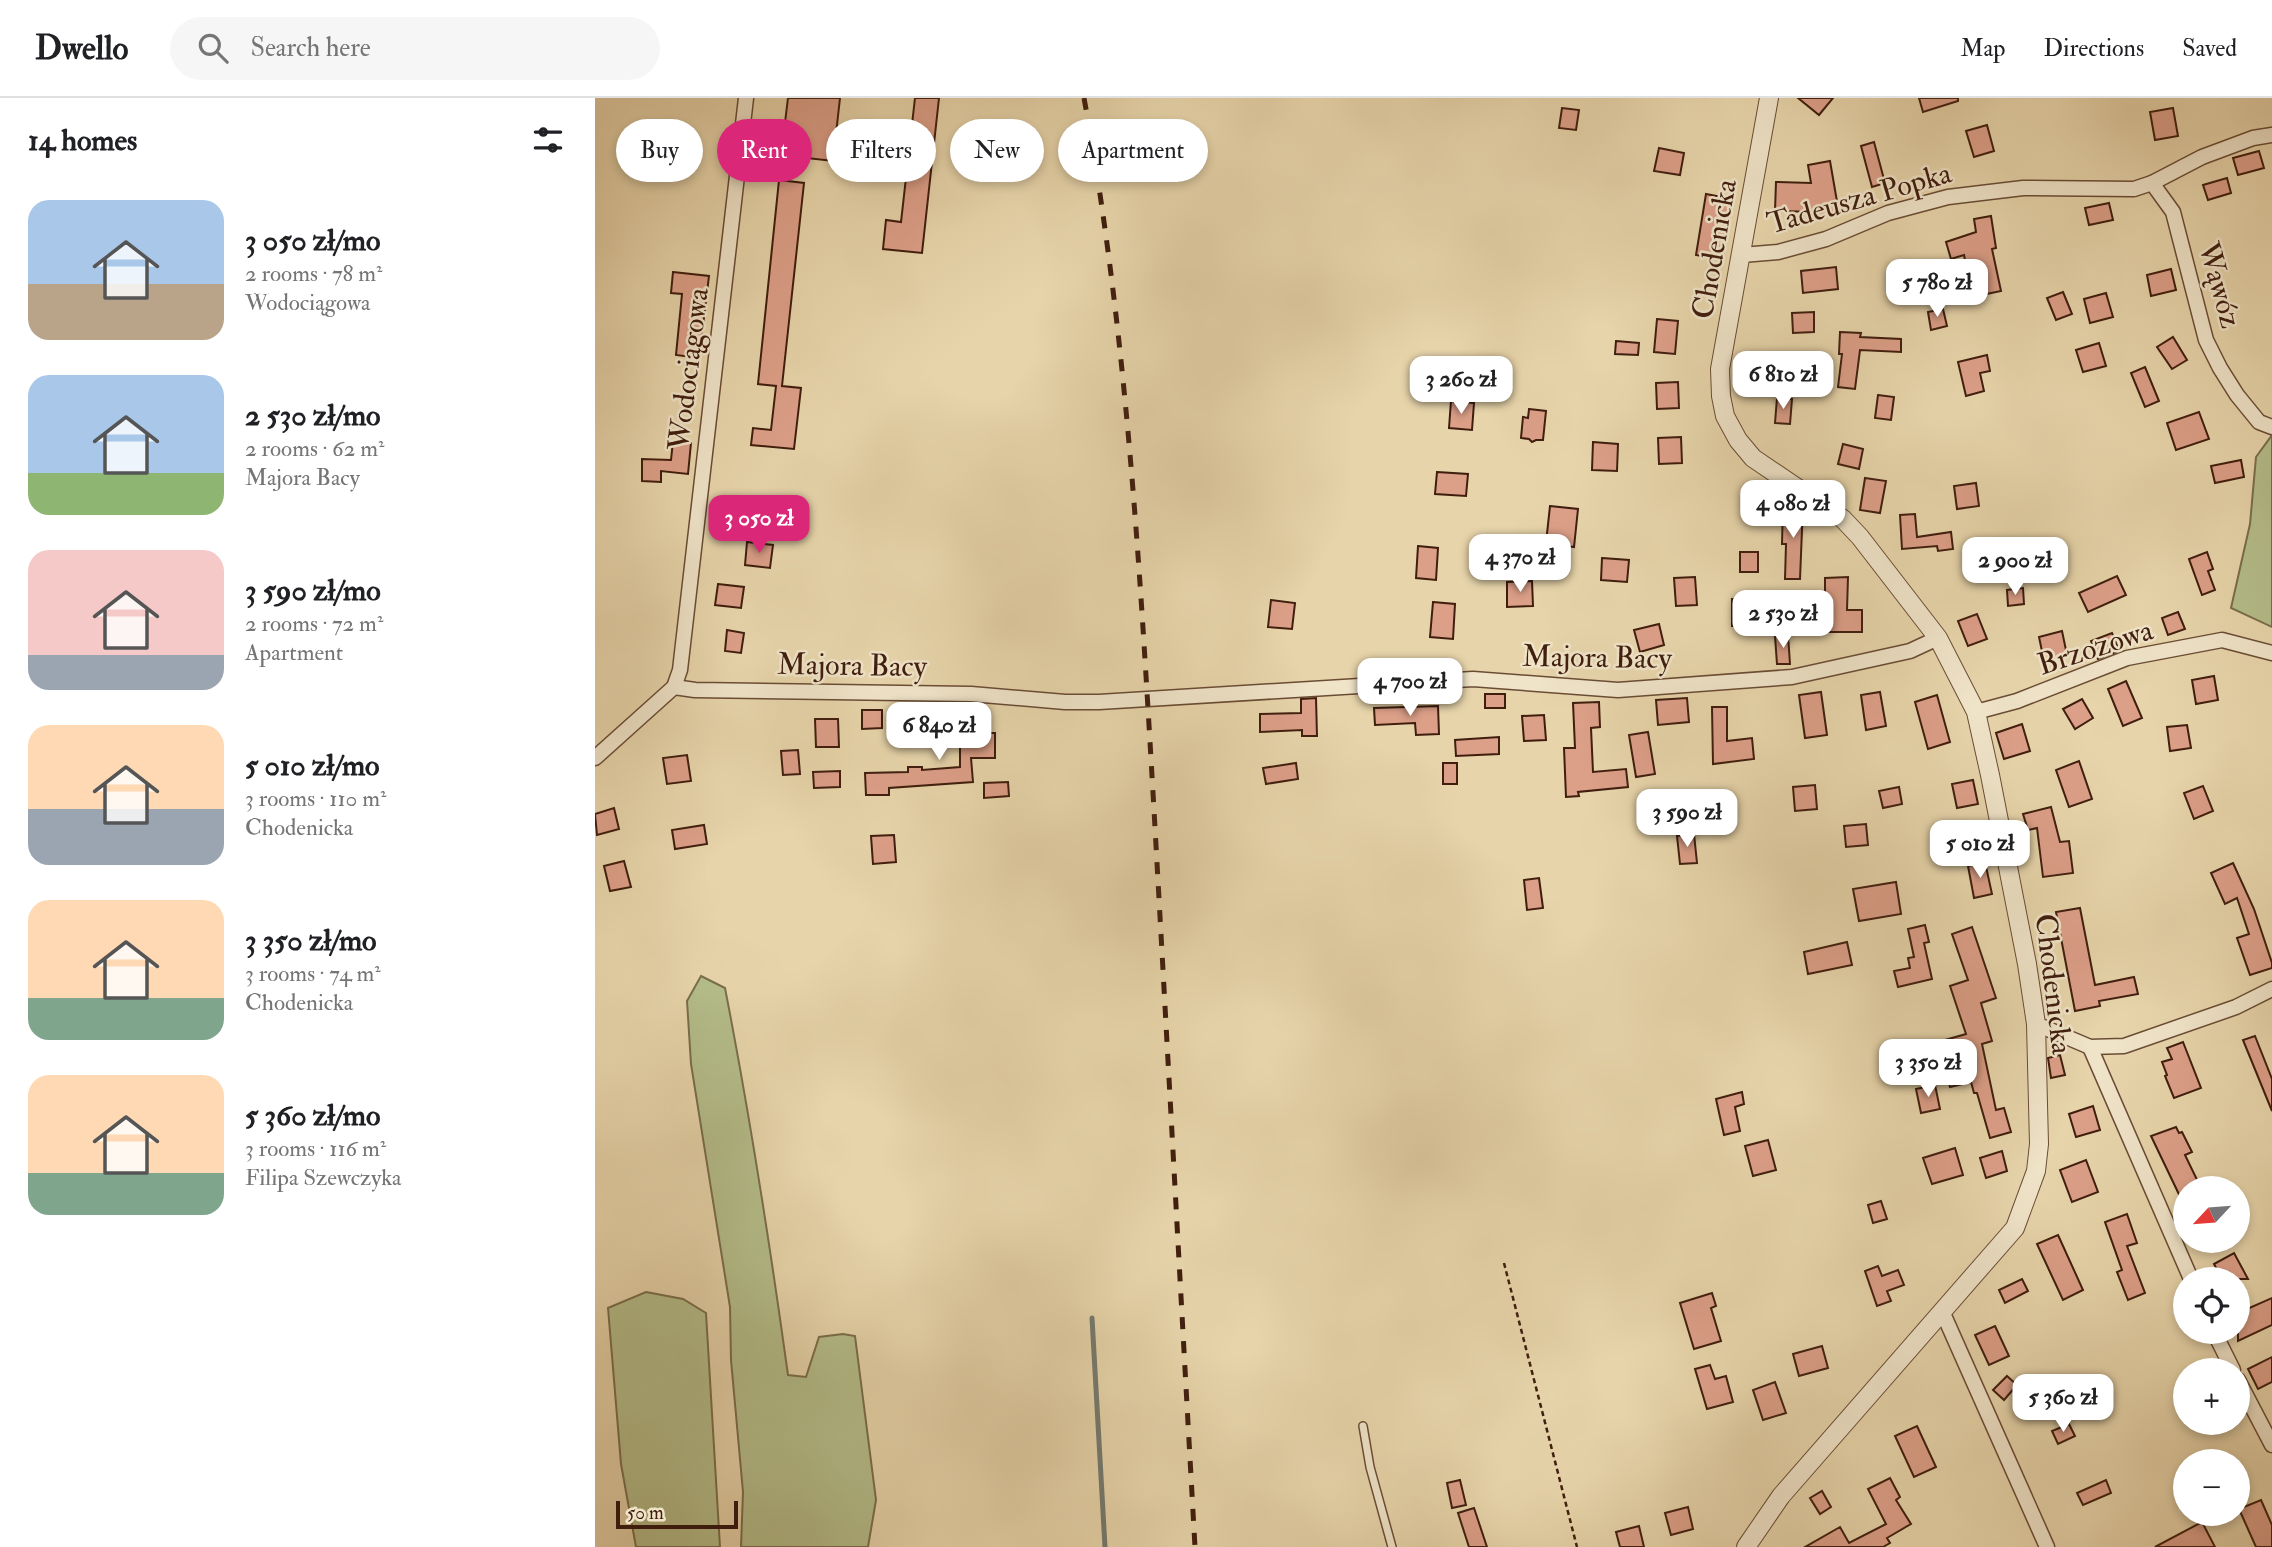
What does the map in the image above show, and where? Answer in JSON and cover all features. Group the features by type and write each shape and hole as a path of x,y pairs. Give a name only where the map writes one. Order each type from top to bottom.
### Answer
{"street":[{"name":"Wodociągowa","path":"674,687 680,670 746,98"},
{"name":"Chodenicka","path":"1746,1547 1781,1496 2015,1228 2036,1171 2039,1144 2036,1024 2027,964 1976,712 1938,638 1860,537 1843,519 1753,458 1738,440 1725,416 1720,369 1769,98"},
{"name":"Tadeusza Popka","path":"1742,255 1778,252 1826,239 1888,212 1948,197 2023,188 2134,189 2152,183 2202,157 2253,138 2272,135"},
{"name":"Wąwóz","path":"2152,183 2173,212 2206,340 2237,395 2259,422 2272,427"},
{"name":"Majora Bacy","path":"674,687 695,690 971,694 1065,702 1473,679 1618,690 1792,677 1910,651 1938,638"},
{"name":"Brzozowa","path":"1976,712 2017,701 2127,658 2222,640 2272,653"},
{"path":"595,758 674,687"},
{"path":"2036,1024 2090,1047 2124,1046 2236,1007 2272,989"},
{"path":"2090,1047 2186,1267"},
{"path":"1943,1311 2047,1547"},
{"path":"2250,1403 2272,1445"}],"lane":[{"path":"1363,1426 1370,1467 1392,1547"}],"path":[{"path":"1504,1263 1577,1547"}],"green space":[{"path":"2272,435 2272,627 2231,608 2250,524 2256,457"},
{"path":"701,976 725,988 759,1181 788,1375 806,1377 819,1337 843,1334 855,1336 876,1500 868,1547 741,1547 743,1492 731,1360 730,1307 691,1064 687,1001"},
{"path":"646,1292 683,1299 706,1313 720,1547 636,1547 621,1464 608,1308"}],"building":[{"path":"788,98 840,98 838,119 826,119 826,160 812,159 812,119 785,119"},
{"path":"915,98 939,98 936,125 936,119 913,119"},
{"path":"1798,98 1833,98 1819,115"},
{"path":"1919,98 1958,98 1958,101 1923,112"},
{"path":"1562,108 1579,110 1576,130 1559,128"},
{"path":"2173,108 2178,136 2155,140 2150,112"},
{"path":"1987,125 1994,151 1974,157 1966,131"},
{"path":"1874,142 1885,183 1872,187 1861,146"},
{"path":"1659,148 1684,153 1680,175 1654,171"},
{"path":"2259,151 2264,168 2238,175 2233,158"},
{"path":"1830,161 1839,213 1817,217 1816,212 1775,211 1776,182 1811,183 1808,165"},
{"path":"2227,178 2231,193 2208,200 2203,185"},
{"path":"779,182 804,183 782,386 801,388 794,449 751,445 753,428 771,430 776,386 758,384"},
{"path":"906,182 930,182 922,253 883,249 886,220 901,222"},
{"path":"1706,194 1733,199 1722,260 1696,255"},
{"path":"2109,203 2113,220 2089,225 2085,208"},
{"path":"1991,216 1996,248 1992,249 2001,291 1972,297 1964,255 1951,259 1946,242 1976,232 1974,219"},
{"path":"1836,267 1838,289 1803,293 1801,271"},
{"path":"2171,269 2176,290 2151,296 2147,275"},
{"path":"673,272 709,276 699,358 676,355 682,294 671,293"},
{"path":"2063,292 2072,314 2056,320 2047,298"},
{"path":"2106,293 2113,317 2090,323 2084,299"},
{"path":"1943,309 1947,326 1931,330 1928,312"},
{"path":"1814,312 1814,332 1793,333 1792,313"},
{"path":"1657,319 1678,321 1675,354 1654,352"},
{"path":"1840,332 1861,333 1860,337 1901,339 1901,352 1860,350 1855,389 1838,387 1842,354 1839,354"},
{"path":"2173,337 2187,360 2172,369 2157,347"},
{"path":"1616,341 1639,343 1638,355 1615,354"},
{"path":"2099,343 2106,366 2083,372 2076,350"},
{"path":"1987,355 1990,371 1980,373 1984,391 1966,396 1958,362"},
{"path":"2145,367 2159,401 2145,407 2131,373"},
{"path":"1678,382 1679,408 1657,409 1656,383"},
{"path":"1878,395 1894,397 1891,420 1875,418"},
{"path":"1777,398 1792,399 1790,424 1775,423"},
{"path":"1451,401 1474,403 1472,430 1449,428"},
{"path":"1529,409 1546,411 1543,440 1532,442 1521,438 1523,417 1528,418"},
{"path":"2199,412 2209,439 2176,450 2167,423"},
{"path":"1681,437 1682,463 1659,464 1658,438"},
{"path":"673,441 691,443 688,474 661,471 661,482 642,481 642,459 671,460"},
{"path":"1593,442 1618,444 1617,471 1592,470"},
{"path":"1843,444 1863,449 1859,469 1838,464"},
{"path":"2241,460 2244,477 2215,483 2211,466"},
{"path":"1437,472 1468,474 1466,496 1435,494"},
{"path":"1865,478 1886,481 1880,513 1860,510"},
{"path":"1976,483 1979,506 1957,509 1954,486"},
{"path":"1783,505 1803,505 1800,579 1785,579"},
{"path":"1550,506 1578,509 1574,547 1546,543"},
{"path":"1915,514 1917,537 1951,532 1953,549 1938,551 1937,546 1902,549 1900,515"},
{"path":"1506,538 1521,539 1519,557 1505,556"},
{"path":"747,542 773,545 770,568 745,565"},
{"path":"1418,546 1438,548 1436,580 1416,578"},
{"path":"1740,552 1758,552 1758,572 1740,572"},
{"path":"2207,552 2213,569 2208,571 2215,590 2202,595 2189,559"},
{"path":"1602,558 1629,560 1627,582 1601,580"},
{"path":"2035,561 2036,574 2015,575 2014,562"},
{"path":"2117,576 2126,595 2088,612 2079,593"},
{"path":"1695,577 1697,605 1676,606 1674,578"},
{"path":"1848,577 1847,610 1862,610 1862,632 1825,632 1825,578"},
{"path":"1532,581 1533,606 1507,607 1507,582"},
{"path":"718,584 744,587 741,608 715,605"},
{"path":"2023,588 2024,604 2008,606 2007,590"},
{"path":"1732,599 1759,600 1759,626 1732,626"},
{"path":"1271,600 1295,603 1292,629 1268,627"},
{"path":"1433,602 1455,604 1453,639 1430,637"},
{"path":"2178,612 2185,629 2168,635 2162,618"},
{"path":"1977,614 1987,639 1968,646 1958,621"},
{"path":"1659,624 1664,645 1640,652 1634,630"},
{"path":"727,630 744,633 741,653 725,651"},
{"path":"2062,631 2067,655 2044,661 2039,637"},
{"path":"2112,633 2119,651 2098,659 2091,641"},
{"path":"1788,635 1790,664 1777,664 1775,636"},
{"path":"2214,676 2218,700 2196,704 2192,680"},
{"path":"2126,681 2142,718 2123,726 2108,689"},
{"path":"1821,692 1827,735 1805,738 1799,695"},
{"path":"1880,692 1886,726 1866,730 1861,695"},
{"path":"1485,694 1505,694 1505,708 1485,708"},
{"path":"1937,695 1950,742 1928,749 1915,702"},
{"path":"1316,698 1317,736 1302,736 1302,730 1260,732 1260,714 1301,713 1301,699"},
{"path":"1687,698 1689,722 1658,725 1656,700"},
{"path":"2082,699 2093,718 2075,729 2063,709"},
{"path":"1599,702 1600,727 1591,728 1593,772 1626,769 1628,787 1578,792 1579,796 1566,797 1564,748 1575,748 1573,703"},
{"path":"1438,706 1439,734 1416,735 1415,723 1375,725 1374,708"},
{"path":"1712,707 1727,707 1727,741 1752,738 1754,759 1713,764"},
{"path":"862,710 882,710 882,728 862,729"},
{"path":"946,715 966,715 966,733 995,733 995,758 971,758 973,782 889,788 889,795 866,795 865,773 908,772 908,767 922,767 922,770 960,767 960,738 946,738"},
{"path":"1544,715 1546,740 1524,741 1522,716"},
{"path":"815,719 838,719 839,747 816,747"},
{"path":"2022,724 2030,751 2004,759 1996,733"},
{"path":"2187,725 2191,748 2170,751 2167,727"},
{"path":"1648,732 1655,774 1636,777 1629,735"},
{"path":"1499,737 1499,754 1456,756 1455,740"},
{"path":"798,750 800,774 783,775 781,751"},
{"path":"687,755 691,781 667,784 663,758"},
{"path":"2079,761 2092,799 2069,807 2056,770"},
{"path":"1296,763 1298,779 1266,784 1263,768"},
{"path":"1443,763 1457,763 1457,784 1443,784"},
{"path":"840,771 840,787 814,788 813,772"},
{"path":"1973,780 1978,804 1957,808 1952,784"},
{"path":"1008,782 1009,796 984,798 984,783"},
{"path":"1815,785 1817,809 1795,811 1793,787"},
{"path":"2203,786 2213,811 2194,819 2184,793"},
{"path":"1899,787 1902,804 1883,808 1879,791"},
{"path":"2051,807 2060,842 2069,841 2073,873 2043,877 2037,828 2028,830 2023,814"},
{"path":"614,808 619,829 597,835 595,814"},
{"path":"1866,824 1868,845 1846,847 1844,826"},
{"path":"704,825 707,844 675,849 672,830"},
{"path":"1694,834 1697,863 1680,864 1677,836"},
{"path":"894,835 896,862 873,864 871,836"},
{"path":"624,861 631,887 610,891 604,866"},
{"path":"1985,862 1992,894 1974,898 1968,866"},
{"path":"2233,863 2254,909 2272,963 2272,968 2250,975 2237,938 2249,934 2237,898 2225,904 2211,873"},
{"path":"1539,878 1543,908 1527,910 1524,880"},
{"path":"1896,882 1901,914 1859,921 1853,889"},
{"path":"2080,908 2095,985 2134,977 2138,994 2099,1001 2100,1006 2075,1011 2056,912"},
{"path":"1925,925 1929,942 1924,943 1932,979 1898,987 1894,971 1910,968 1908,958 1914,957 1908,929"},
{"path":"1972,927 1996,998 1981,1003 1992,1041 1982,1044 1996,1110 2004,1108 2011,1132 1990,1138 1977,1093 1974,1093 1971,1082 1950,1087 1938,1042 1966,1034 1950,986 1968,980 1952,934"},
{"path":"1847,942 1852,965 1808,974 1804,952"},
{"path":"2255,1036 2272,1079 2272,1111 2243,1040"},
{"path":"2183,1042 2201,1088 2174,1098 2162,1062 2172,1059 2167,1048"},
{"path":"2060,1055 2065,1075 2051,1078 2048,1058"},
{"path":"1935,1085 1940,1109 1921,1113 1916,1089"},
{"path":"1742,1092 1744,1104 1735,1107 1740,1131 1724,1135 1716,1099"},
{"path":"2093,1106 2100,1130 2076,1137 2069,1114"},
{"path":"2176,1127 2179,1133 2182,1132 2192,1152 2185,1155 2195,1176 2173,1176 2173,1182 2151,1136"},
{"path":"1768,1140 1776,1170 1753,1176 1745,1146"},
{"path":"1955,1148 1963,1175 1932,1184 1923,1158"},
{"path":"2002,1151 2007,1171 1986,1178 1980,1158"},
{"path":"2086,1160 2098,1192 2072,1202 2060,1170"},
{"path":"1881,1201 1887,1219 1873,1223 1868,1205"},
{"path":"2127,1214 2137,1243 2127,1246 2145,1293 2128,1300 2117,1272 2122,1270 2105,1222"},
{"path":"2058,1235 2083,1290 2063,1300 2037,1244"},
{"path":"2234,1253 2242,1267 2216,1267 2214,1264"},
{"path":"1878,1266 1882,1276 1898,1270 1904,1285 1887,1291 1891,1301 1877,1306 1865,1271"},
{"path":"2022,1279 2028,1291 2005,1303 1999,1290"},
{"path":"1712,1293 1716,1306 1711,1308 1721,1341 1694,1349 1680,1303"},
{"path":"2272,1298 2272,1325 2250,1335 2250,1308"},
{"path":"1995,1326 2009,1356 1989,1365 1975,1335"},
{"path":"1822,1346 1828,1368 1799,1376 1793,1354"},
{"path":"2272,1357 2272,1382 2258,1389 2250,1368"},
{"path":"1710,1365 1715,1379 1726,1376 1733,1402 1707,1409 1695,1369"},
{"path":"2007,1376 2017,1385 2004,1400 1993,1390"},
{"path":"2073,1377 2081,1398 2054,1409 2045,1389"},
{"path":"1775,1382 1786,1413 1763,1420 1753,1390"},
{"path":"2069,1424 2075,1436 2058,1444 2052,1431"},
{"path":"1917,1426 1936,1467 1914,1477 1895,1436"},
{"path":"1890,1478 1900,1497 1896,1500 1911,1524 1887,1538 1890,1543 1883,1547 1805,1547 1840,1527 1849,1543 1886,1524 1868,1489"},
{"path":"1460,1480 1466,1505 1452,1508 1447,1483"},
{"path":"2106,1480 2111,1493 2083,1505 2077,1493"},
{"path":"1822,1491 1831,1507 1820,1514 1810,1498"},
{"path":"2261,1500 2272,1525 2272,1547 2256,1547 2247,1526 2250,1526 2250,1504"},
{"path":"1688,1507 1693,1529 1671,1535 1665,1513"},
{"path":"1474,1508 1487,1547 1469,1547 1458,1513"},
{"path":"1639,1526 1644,1547 1620,1547 1616,1532"},
{"path":"2194,1526 2204,1526 2215,1547 2155,1547"}],"waterway":[{"path":"1092,1318 1105,1547"}],"railway":[{"path":"1084,98 1111,275 1137,542 1195,1547"}]}
